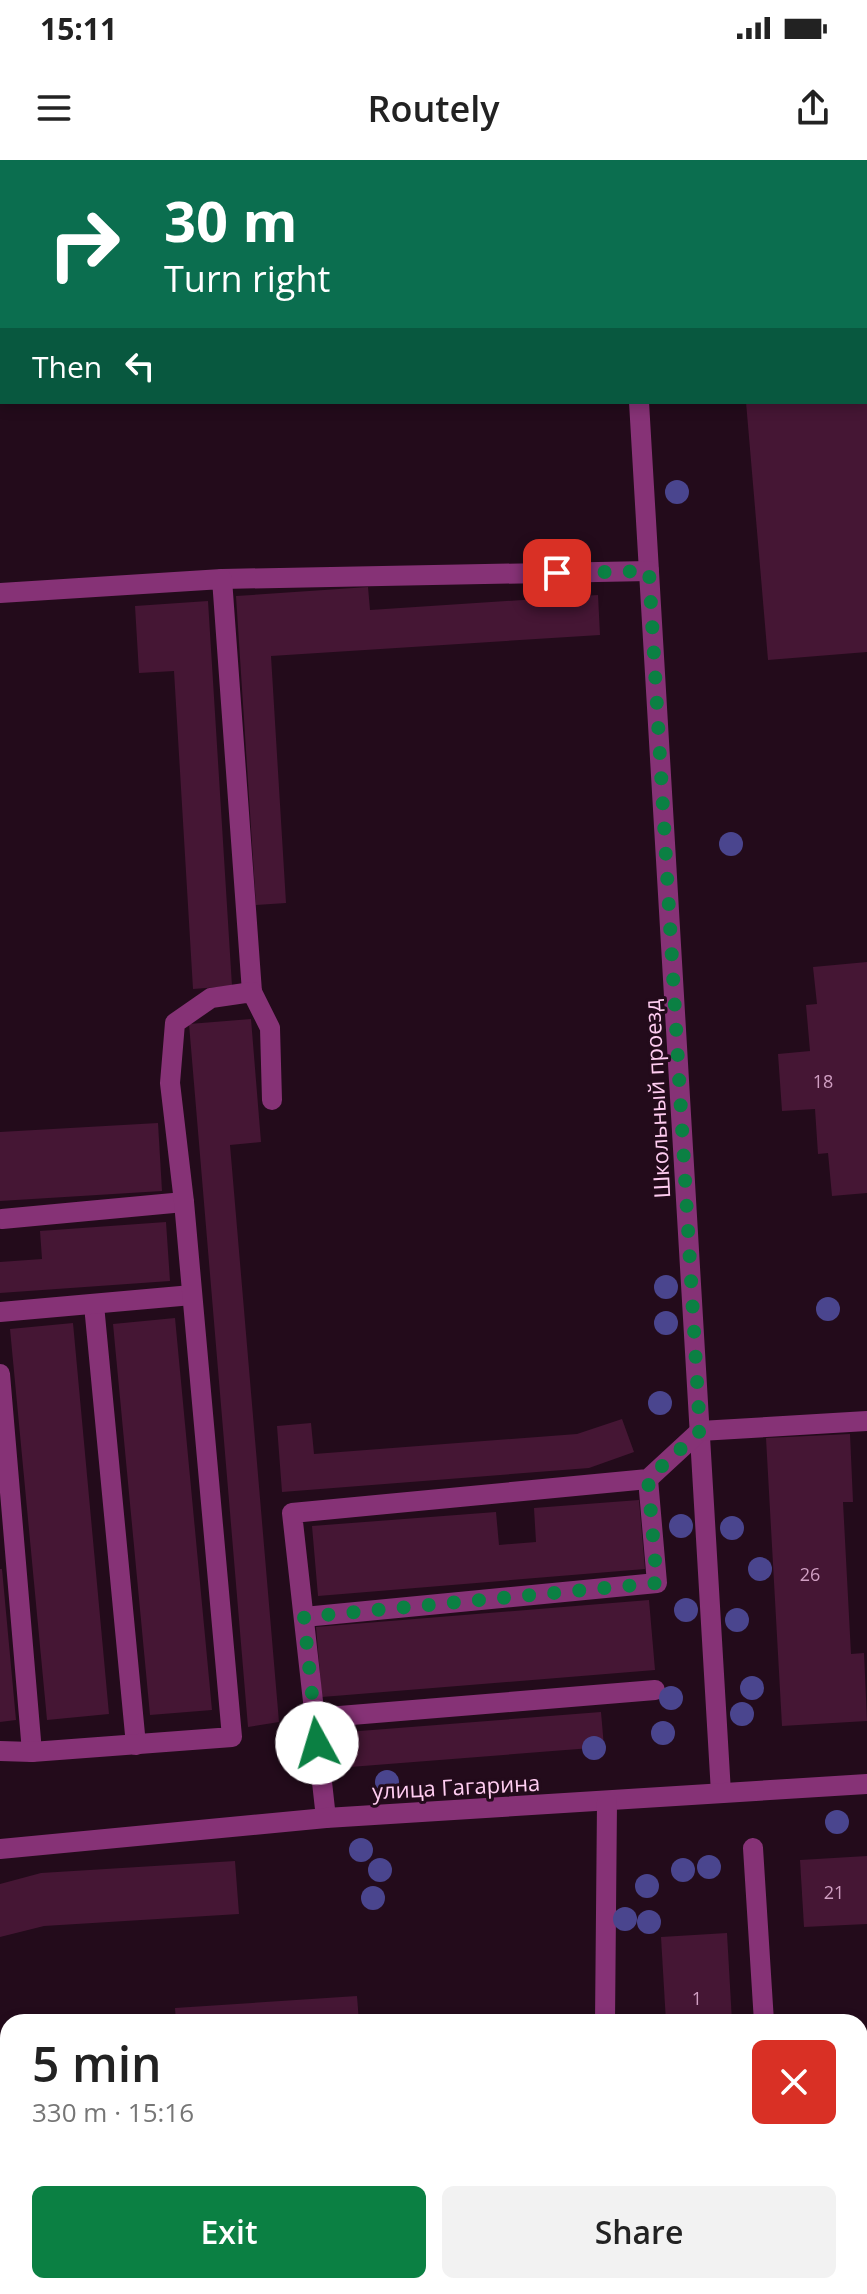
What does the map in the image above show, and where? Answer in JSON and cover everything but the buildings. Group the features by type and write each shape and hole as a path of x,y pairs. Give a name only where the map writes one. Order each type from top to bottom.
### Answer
{"street":[{"name":"Школьный проезд","path":"639,404 721,1793"},
{"path":"0,593 222,579 649,571"},
{"path":"222,579 252,992 270,1028 272,1100"},
{"path":"0,1751 32,1752 232,1737 184,1202 170,1083 175,1023 211,998 252,992"},
{"path":"2,1219 184,1202"},
{"path":"0,1312 192,1295"},
{"path":"94,1305 136,1745"},
{"path":"0,1374 32,1752"},
{"path":"326,1818 292,1513 648,1479 700,1431 867,1421"},
{"path":"304,1617 657,1583 648,1479"},
{"path":"315,1718 655,1690"},
{"name":"улица Гагарина","path":"0,1849 326,1818 867,1784"},
{"path":"605,2014 607,1802"},
{"path":"753,1848 763,2014"}],"route":[{"path":"317,1743 304,1617 657,1583 648,1479 700,1431 649,571 557,573"}]}
